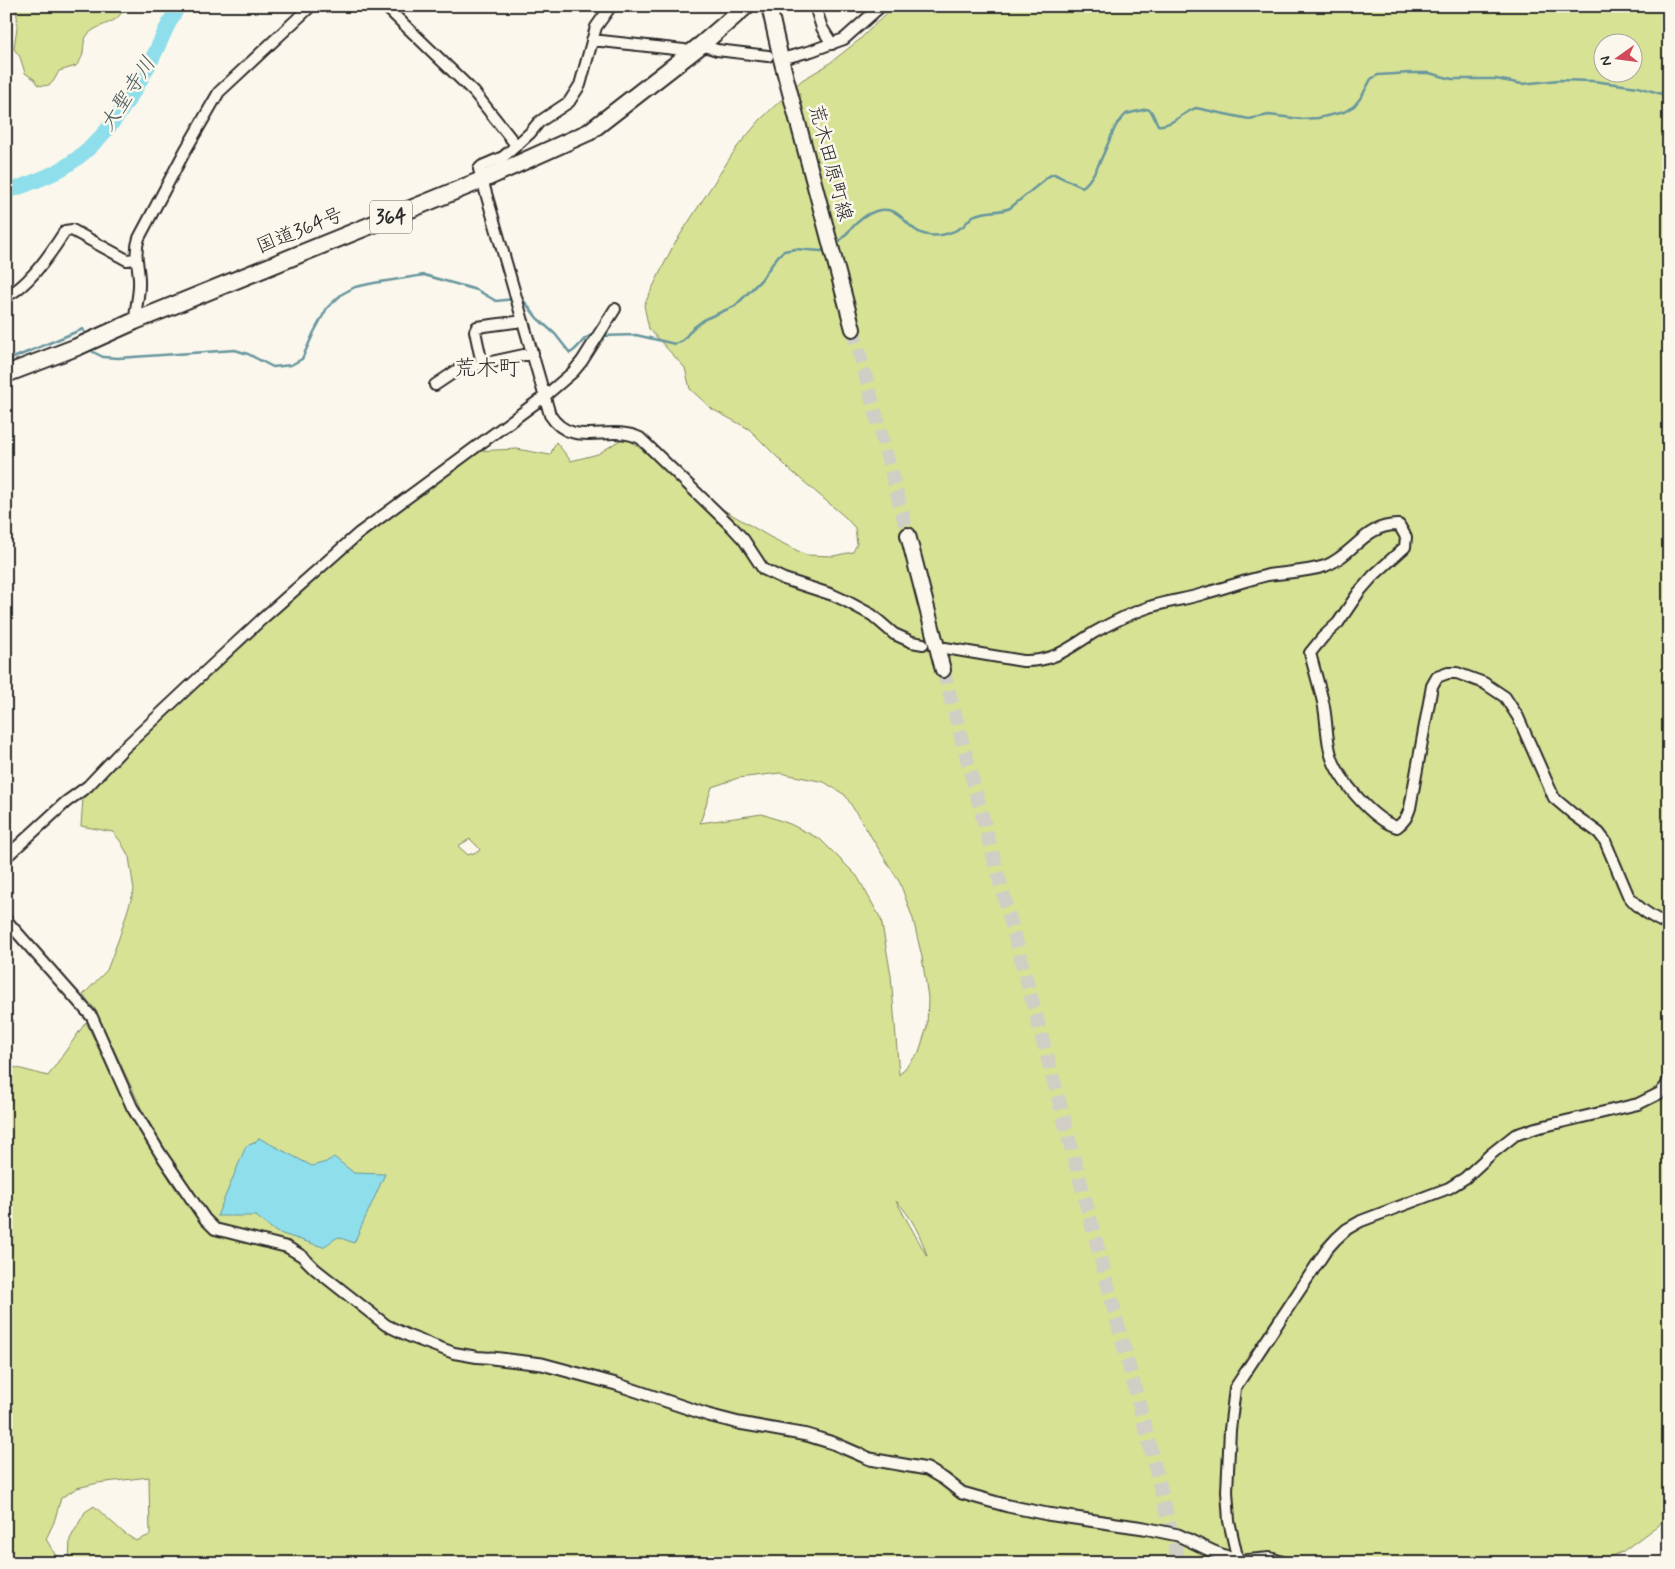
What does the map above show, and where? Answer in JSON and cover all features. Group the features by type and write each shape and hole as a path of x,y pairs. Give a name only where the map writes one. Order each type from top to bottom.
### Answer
{"highway":[{"name":"国道364号","path":"6,374 77,347 135,321 482,180 589,132 746,6"}],"main road":[{"name":"荒木田原町線","path":"769,6 775,57 853,329"},
{"path":"908,535 943,670"}],"street":[{"path":"135,321 140,283 136,259 136,247 139,238 218,92 311,6"},
{"path":"385,6 474,92 516,145"},
{"path":"611,6 596,27 583,77 569,102 539,122 530,133 503,157 479,169 550,415 554,421 570,433 631,434 640,438 728,522 744,540 763,568 784,579 846,601 872,615 894,634 912,642 923,644"},
{"path":"815,6 822,28 832,44"},
{"path":"592,40 684,50 696,48 775,57 811,51 844,39 881,6"},
{"path":"6,296 16,290 36,271 65,231 72,230 127,260 136,259"},
{"path":"6,857 66,802 88,786 122,750 268,613 358,534 545,396 573,372 615,309"},
{"path":"482,364 475,331 476,327 523,321"},
{"path":"435,385 456,370 532,353"},
{"path":"945,648 1023,661 1035,662 1052,658 1066,652 1094,632 1146,608 1206,594 1256,578 1307,571 1324,566 1339,559 1367,534 1379,527 1399,525 1406,537 1405,547 1373,576 1359,592 1338,623 1310,653 1323,702 1331,756 1345,783 1381,819 1389,824 1397,826 1401,824 1406,819 1410,808 1432,686 1437,677 1442,674 1457,673 1484,683 1505,698 1518,716 1554,798 1599,832 1605,841 1633,903 1669,925"},
{"path":"6,920 92,1017 132,1107 160,1154 205,1219 215,1229 287,1247 302,1256 315,1269 386,1325 411,1337 454,1353 542,1364 616,1384 708,1415 807,1435 833,1442 870,1459 927,1469 944,1478 962,1493 1008,1506 1178,1535 1238,1561 1270,1558 1285,1563"},
{"path":"1238,1561 1229,1521 1226,1491 1235,1388 1327,1249 1346,1229 1361,1221 1449,1188 1465,1178 1515,1135 1638,1104 1660,1093 1669,1079"}],"green space":[{"path":"14,6 126,6 116,19 96,28 86,37 83,54 76,66 59,71 49,85 43,86 38,85 34,79 25,73 20,57 14,49 17,17"},
{"path":"894,6 1669,6 1669,1517 1622,1552 1596,1563 69,1563 70,1539 85,1512 94,1506 124,1533 136,1541 150,1535 149,1477 98,1483 77,1488 61,1498 54,1522 46,1539 60,1563 6,1563 6,1065 48,1076 86,1022 122,1099 178,1193 181,1177 143,1112 95,1009 83,995 107,970 134,890 129,857 113,832 81,826 83,798 138,738 263,622 366,534 475,451 517,449 550,455 556,442 571,461 598,454 625,437 712,503 770,537 806,555 833,556 853,552 857,544 855,528 845,517 789,469 749,429 712,409 690,389 685,368 649,329 644,305 673,246 737,147 761,119 802,80 826,66 859,40","holes":["780,773 824,782 845,795 900,883 913,919 922,957 928,998 927,1027 919,1052 899,1075 891,975 881,919 857,876 820,839 790,824 762,814 700,823 712,787 738,778","470,839 480,849 468,855 458,846","896,1201 915,1227 927,1256"]}],"water":[{"path":"259,1138 312,1166 326,1162 334,1157 354,1173 385,1174 354,1243 338,1237 323,1247 276,1232 256,1216 217,1216 246,1146 254,1143"}],"waterway":[{"name":"大聖寺川","path":"6,192 56,172 87,151 100,138 133,93 179,6"},
{"path":"835,244 861,219 876,211 892,211 921,233 929,235 946,234 963,226 973,216 1010,208 1054,174 1082,187 1097,168 1117,124 1126,114 1147,109 1151,111 1158,125 1168,124 1196,108 1249,119 1269,115 1301,119 1318,118 1344,112 1354,106 1371,79 1378,75 1411,73 1429,73 1452,79 1496,79 1522,84 1559,80 1593,81 1638,87 1669,96"},
{"path":"601,336 636,335 675,344 683,340 693,328 705,319 735,306 761,280 778,256 784,251 795,249 821,251 828,248"},
{"path":"93,352 103,357 118,358 235,350 248,354 273,367 291,365 302,359 327,308 342,294 355,287 424,275 477,290 496,301 514,299"},
{"path":"519,298 521,297 537,318 555,334 570,353 584,339 595,335"},
{"path":"6,361 83,329 85,334"}],"tunnel":[{"path":"853,329 908,535"},
{"path":"943,670 1058,1097 1179,1563"}],"district":[{"name":"荒木町","path":"487,369"}]}
